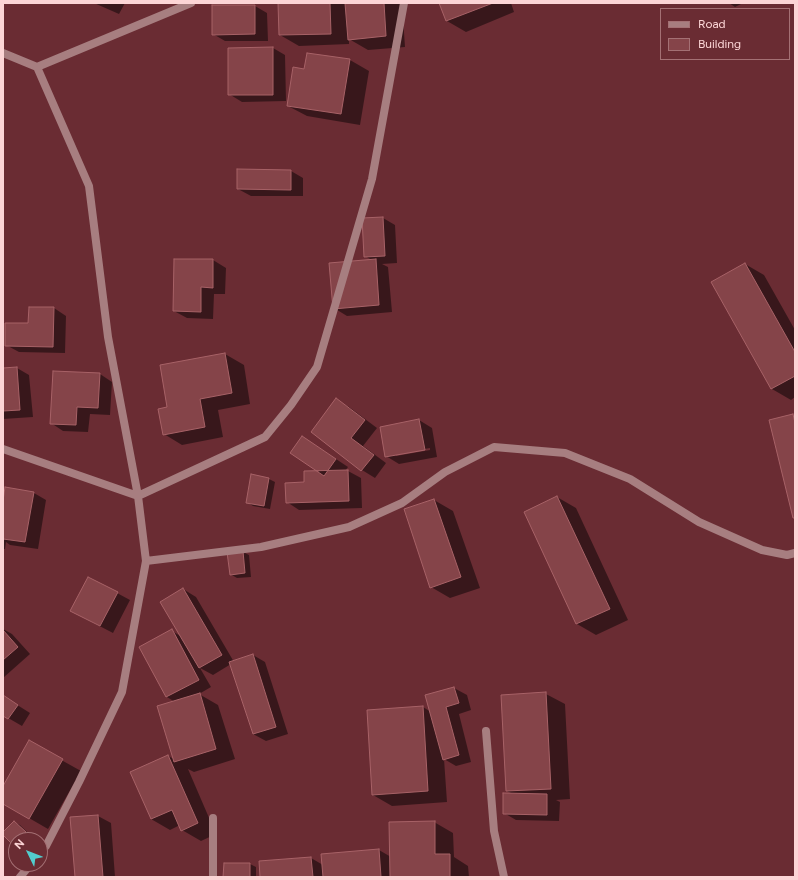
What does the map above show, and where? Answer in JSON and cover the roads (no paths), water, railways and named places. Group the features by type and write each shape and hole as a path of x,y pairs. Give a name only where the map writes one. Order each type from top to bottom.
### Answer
{"street":[{"path":"37,67 191,3"},
{"path":"3,449 138,496 265,437 292,405 317,367 372,179 404,3"},
{"path":"3,53 37,67 89,186 108,338 138,496 146,561 122,692 79,782 48,842"},
{"path":"146,561 261,548 349,527 402,503 445,472 494,447 564,454 630,479 699,522 762,550 787,555 795,554"},
{"path":"486,731 494,831 504,877"},
{"path":"213,818 213,877"}]}
